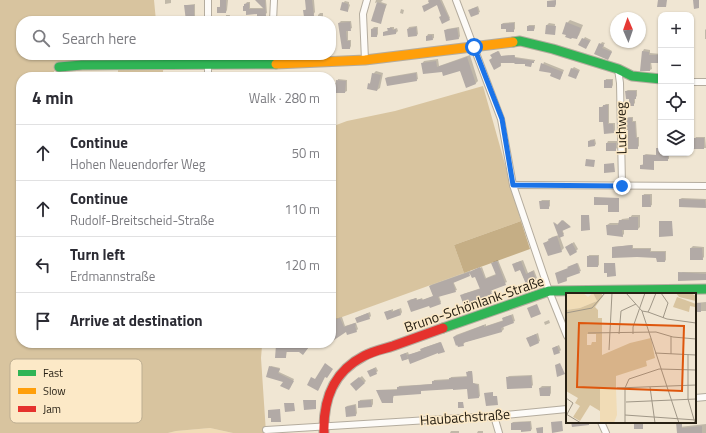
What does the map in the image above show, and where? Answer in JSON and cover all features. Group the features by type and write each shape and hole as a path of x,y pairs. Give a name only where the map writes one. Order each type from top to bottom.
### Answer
{"street":[{"path":"208,0 208,16"},
{"path":"273,16 274,0"},
{"path":"365,60 362,14 367,0"},
{"path":"456,0 502,119 513,185 549,291 566,334"},
{"path":"336,60 365,60 520,41 554,49 618,69 632,76 658,79"},
{"path":"60,67 208,60 208,72"},
{"name":"Luchweg","path":"618,69 620,83 622,186"},
{"path":"694,82 706,82"},
{"path":"513,185 706,186"},
{"name":"Bruno-Schönlank-Straße","path":"324,430 326,404 333,383 347,368 364,356 549,291 706,289"},
{"path":"696,398 706,397"},
{"name":"Haubachstraße","path":"266,430 324,430 566,409"},
{"path":"494,416 499,433"},
{"path":"601,423 606,433"}],"shaded area":[{"path":"0,0 154,0 156,16 16,16 16,60 161,60 163,72 118,72 118,70 16,72 16,348 262,348 261,358 266,433 233,433 210,428 168,433 0,433"},
{"path":"483,86 521,221 454,245 464,273 336,319 336,125 347,121 395,111"},
{"path":"521,221 530,249 464,273 454,245"},
{"path":"210,428 233,433 168,433 176,431"}],"building":[{"path":"220,0 226,0 226,13 217,13 217,7 220,7"},
{"path":"255,0 265,0 266,16 257,16 257,14 246,15 246,11 243,11 244,4 249,3 249,9 264,9"},
{"path":"305,0 312,0 314,16 304,16 303,10 306,10"},
{"path":"440,0 450,20 442,24 437,5 424,12 422,6 429,3 428,1"},
{"path":"556,0 555,7 547,7 547,1"},
{"path":"658,0 667,0 666,7 657,7"},
{"path":"693,0 699,0 699,8 694,9"},
{"path":"342,2 348,4 348,12 340,10"},
{"path":"377,2 386,5 381,24 371,21"},
{"path":"184,5 194,5 194,16 185,16"},
{"path":"477,7 479,14 471,17 468,10"},
{"path":"350,22 351,31 346,31 347,41 350,41 350,49 342,49 338,23"},
{"path":"566,22 581,28 577,39 565,37 566,35 562,34"},
{"path":"514,23 514,32 506,32 506,29 501,29 501,24"},
{"path":"546,25 556,26 555,35 545,34"},
{"path":"527,26 534,26 534,31 527,31"},
{"path":"416,27 417,36 408,37 407,29"},
{"path":"377,28 377,37 371,37 371,29"},
{"path":"387,28 392,28 393,30 396,29 396,34 383,36 383,32 388,31"},
{"path":"457,28 459,39 446,41 444,30"},
{"path":"432,35 433,40 426,41 426,36"},
{"path":"582,38 590,41 586,49 578,45"},
{"path":"599,43 604,45 602,48 612,52 608,60 594,54"},
{"path":"498,51 501,56 514,55 515,58 534,61 534,63 532,63 531,67 525,66 525,64 500,63 501,66 494,70 489,60 492,58 490,55"},
{"path":"642,51 649,52 649,55 658,55 658,63 650,63 650,71 640,71"},
{"path":"467,57 476,84 466,88 460,71 443,76 442,72 423,74 421,63 436,61 437,67"},
{"path":"541,63 563,72 560,80 550,76 551,73 539,71"},
{"path":"571,68 579,71 576,79 568,76"},
{"path":"372,73 381,75 377,91 367,89 368,83 370,84"},
{"path":"416,73 417,81 387,86 385,78"},
{"path":"336,80 346,81 345,93 336,93"},
{"path":"604,80 612,80 612,88 604,88"},
{"path":"625,91 636,91 634,106 629,106 629,99 626,99"},
{"path":"603,105 608,105 608,124 613,124 614,133 604,134 603,122 599,122 599,107 603,107"},
{"path":"626,118 632,118 632,122 635,122 636,138 638,138 638,149 628,149 628,130 626,130"},
{"path":"694,138 704,138 704,149 694,149"},
{"path":"594,140 595,146 588,147 588,141"},
{"path":"606,143 616,143 616,151 606,151"},
{"path":"656,148 658,148 658,156 668,156 668,161 654,161 654,170 640,169 640,165 643,165 643,155 656,155"},
{"path":"586,159 595,160 594,167 585,166"},
{"path":"614,163 615,172 604,173 604,164"},
{"path":"642,195 650,195 651,207 642,207"},
{"path":"594,197 619,198 619,212 608,212 608,205 594,205"},
{"path":"679,199 705,200 706,208 679,207"},
{"path":"539,201 549,201 549,209 540,209"},
{"path":"581,215 589,215 590,230 581,231"},
{"path":"629,217 638,217 638,230 622,230 623,237 607,235 606,225 618,225 619,220 629,220"},
{"path":"562,220 571,227 562,231 564,236 559,238 553,222 557,225"},
{"path":"659,221 672,221 673,236 659,237"},
{"path":"557,236 562,252 548,256 543,243 549,241 548,239"},
{"path":"572,243 577,252 570,256 565,247"},
{"path":"632,245 632,249 650,249 650,252 665,252 665,262 657,262 656,258 612,258 612,247"},
{"path":"690,248 702,248 703,260 690,260"},
{"path":"587,256 598,256 598,267 587,267"},
{"path":"497,261 506,285 490,291 492,294 477,300 478,302 474,303 474,305 464,306 460,295 480,289 475,277 472,278 469,272 480,267 485,279 496,275 491,263"},
{"path":"521,261 526,274 533,271 536,280 526,284 520,270 515,272 512,264"},
{"path":"577,263 580,273 566,278 567,281 558,284 555,273"},
{"path":"604,263 615,263 616,276 607,277 607,273 604,273"},
{"path":"469,272 470,276 453,283 456,292 438,297 441,304 411,312 407,301 416,298 416,300 422,300 433,296 429,286"},
{"path":"678,272 706,274 706,280 678,281"},
{"path":"696,303 701,303 701,312 696,312"},
{"path":"537,304 541,314 531,318 527,308"},
{"path":"399,309 401,315 387,320 384,312 391,310 392,312"},
{"path":"368,313 370,319 357,323 355,318"},
{"path":"511,315 514,323 501,328 502,332 463,343 464,346 456,346 453,337 484,325 484,327 503,321 502,318"},
{"path":"340,318 344,327 355,323 357,332 347,335 346,332 336,339 336,319"},
{"path":"536,334 539,343 530,347 526,338"},
{"path":"441,342 445,352 438,353 410,364 407,355 421,351 420,349"},
{"path":"557,346 560,353 554,355 552,348"},
{"path":"276,348 308,348 303,355 299,352 286,352 286,358 275,358"},
{"path":"406,353 408,359 402,361 400,355"},
{"path":"325,363 333,369 327,378 325,377 318,391 307,385 311,377 315,379"},
{"path":"560,363 565,374 557,377 555,365"},
{"path":"269,366 280,369 278,373 294,381 289,390 280,386 283,382 266,377"},
{"path":"375,368 377,374 370,377 367,371"},
{"path":"472,371 473,383 478,385 479,398 468,399 467,389 453,389 421,391 421,394 393,396 393,403 382,403 376,390 397,390 397,387 432,384 432,381 467,377 466,372"},
{"path":"531,376 532,388 507,389 506,377"},
{"path":"359,377 365,383 356,391 350,384"},
{"path":"550,387 550,396 540,396 539,388"},
{"path":"493,392 493,396 497,396 498,405 486,406 484,393"},
{"path":"303,400 316,400 316,409 304,410"},
{"path":"371,400 372,407 358,408 358,401"},
{"path":"458,402 463,402 464,408 458,408"},
{"path":"284,403 294,403 295,411 285,412"},
{"path":"355,405 356,416 346,417 345,407"},
{"path":"280,409 281,422 271,422 271,418 268,418 268,410"},
{"path":"562,421 563,431 552,433 551,422"},
{"path":"530,422 531,431 521,432 521,430 511,430 511,423"},
{"path":"571,423 589,423 589,425 572,427"},
{"path":"634,423 643,423 643,429 634,429"},
{"path":"676,423 682,423 682,428 702,426 702,433 677,433"},
{"path":"543,427 543,433 537,433 536,428"}],"traffic: fast":[{"path":"513,42 520,41 553,49 618,69 632,76 658,79"},
{"path":"59,67 82,65 276,64"},
{"path":"443,328 549,291 706,289"}],"traffic: slow":[{"path":"276,64 365,60 513,42"}],"traffic: jam":[{"path":"324,433 325,409 328,398 337,378 345,370 367,354 443,328"}],"route":[{"path":"474,47 502,119 513,185 622,186"}]}
